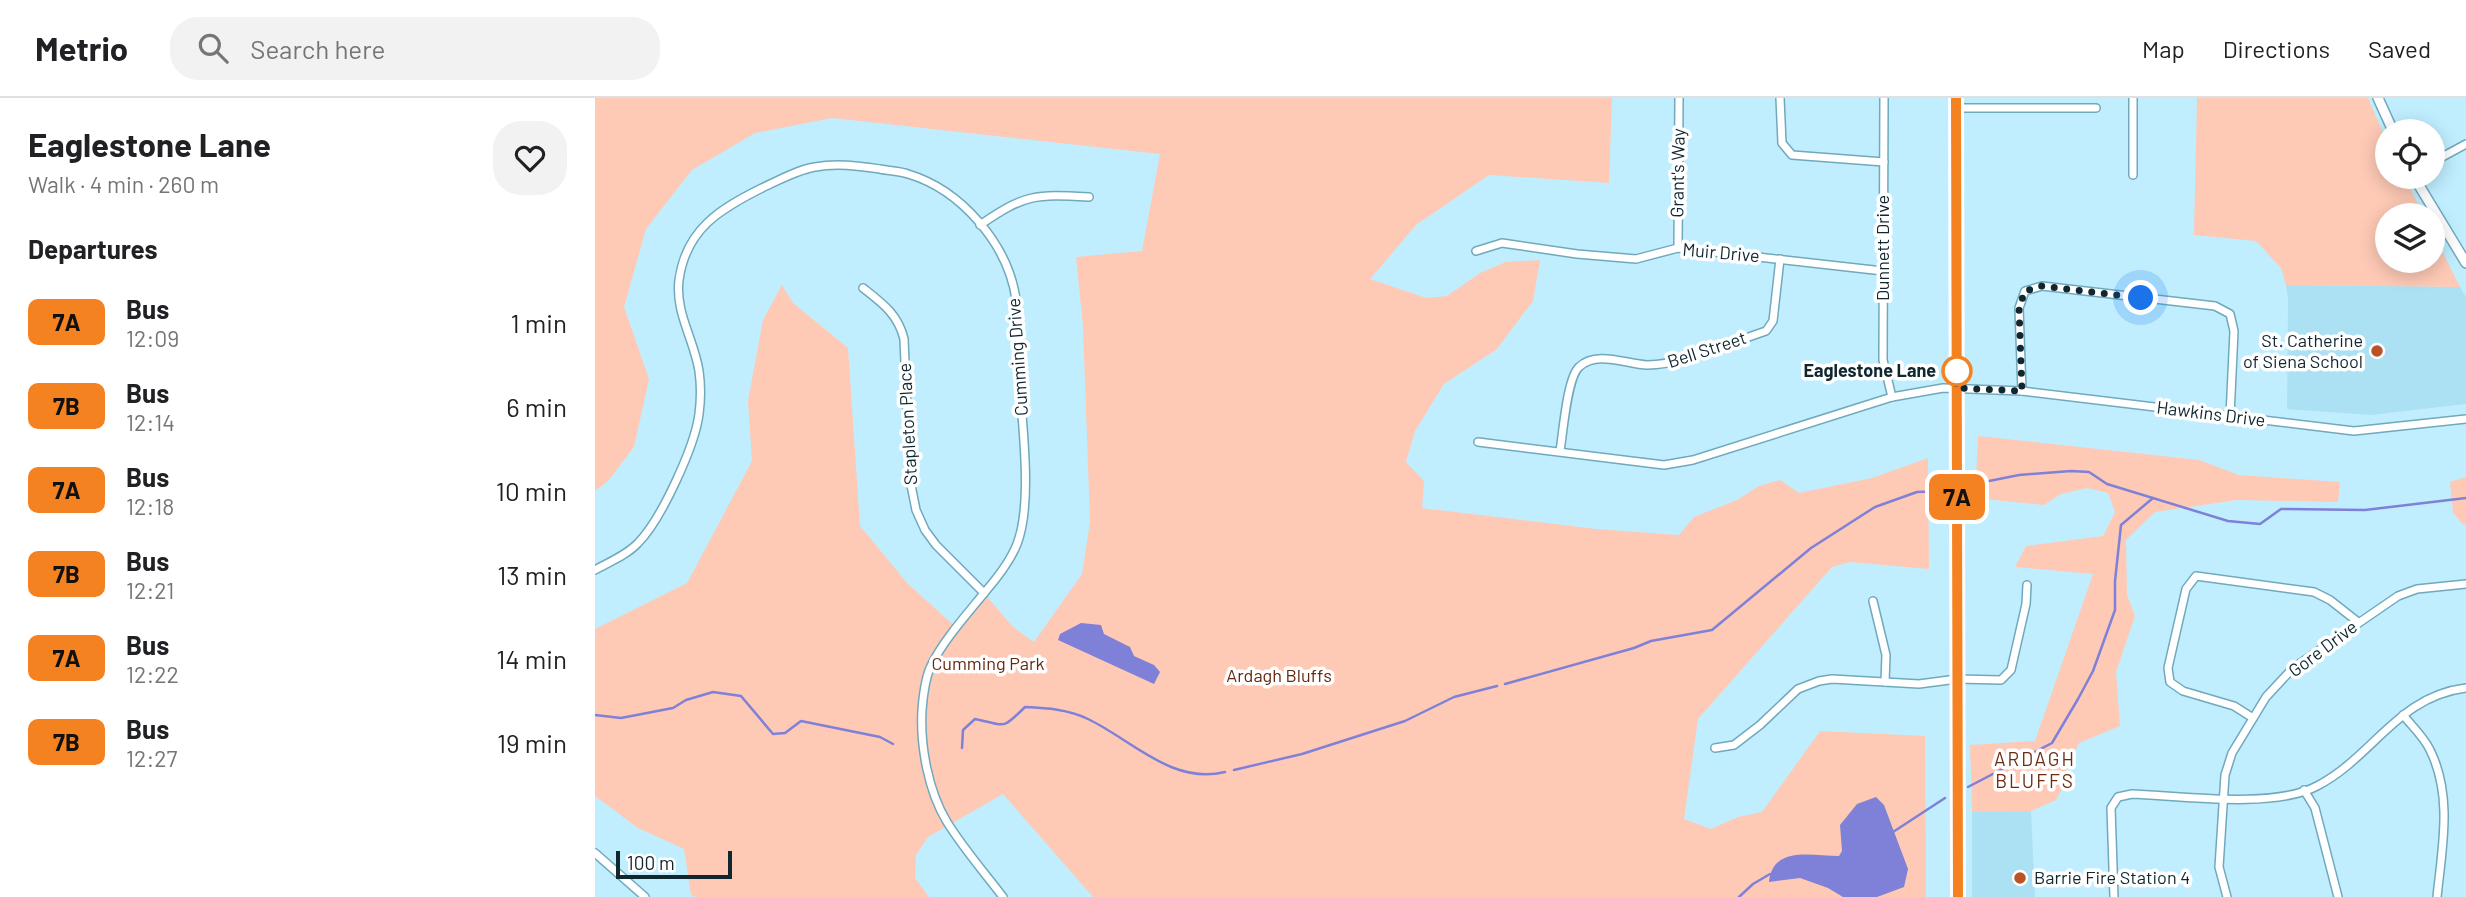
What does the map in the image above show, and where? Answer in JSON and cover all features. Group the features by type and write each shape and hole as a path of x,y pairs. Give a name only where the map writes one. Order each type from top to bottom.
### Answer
{"street":[{"name":"Grant's Way","path":"1678,248 1679,98"},
{"path":"1780,98 1782,143 1792,155 1884,162"},
{"name":"Dunnett Drive","path":"1884,98 1883,360 1892,397"},
{"path":"2133,98 2133,175"},
{"path":"2378,98 2388,119"},
{"path":"1958,897 1956,103 2096,108"},
{"path":"2445,155 2466,144"},
{"name":"Cumming Drive","path":"595,570 638,543 664,506 692,440 699,416 701,391 698,366 680,313 679,284 684,257 712,217 731,204 783,178 813,167 846,164 908,174 936,186 960,203 997,246 1009,271 1016,298 1024,441 1024,520 1018,543 1007,565 959,624 931,667 922,713 925,750 935,799 947,822 1003,897"},
{"path":"2421,189 2466,263"},
{"path":"980,225 1006,207 1025,199 1047,195 1089,197"},
{"name":"Muir Drive","path":"1476,251 1502,243 1577,254 1636,258 1678,248 1883,271"},
{"name":"Bell Street","path":"1560,451 1566,405 1576,370 1586,361 1602,359 1665,365 1766,331 1773,321 1780,259"},
{"path":"2022,391 2019,308 2025,291 2042,286 2215,306 2230,314 2234,331 2229,416"},
{"name":"Stapleton Place","path":"863,288 890,309 904,339 910,480 920,520 936,545 984,593"},
{"path":"1478,442 1664,465 1693,460 1892,397 1956,388"},
{"name":"Hawkins Drive","path":"1956,388 2022,391 2354,431 2466,419"},
{"path":"2253,718 2234,706 2183,691 2170,682 2168,667 2186,589 2196,576 2314,593 2330,600 2358,622"},
{"name":"Gore Drive","path":"2227,897 2220,867 2225,775 2232,753 2266,697 2294,668 2398,596 2417,589 2466,584"},
{"path":"1715,748 1734,745 1760,725 1790,695 1808,684 1832,679 1919,684 1957,679 2001,680 2009,674 2028,585"},
{"path":"1873,600 1886,654 1885,682"},
{"path":"2114,897 2111,808 2117,797 2132,794 2267,798 2291,795 2316,787 2345,767 2421,701 2448,690 2466,688"},
{"path":"2403,715 2429,747 2439,771 2444,798 2444,825 2437,897"},
{"path":"2304,790 2315,808 2338,897"},
{"path":"595,853 645,897"}],"shaded area":[{"name":"St. Catherine of Siena School","path":"2286,285 2460,287 2466,297 2466,404 2371,415 2287,409"},
{"path":"1081,623 1101,625 1104,634 1130,647 1134,656 1154,665 1160,672 1154,684 1058,640 1060,634"},
{"path":"1876,797 1884,805 1908,869 1904,887 1877,897 1843,897 1828,888 1800,878 1769,882 1772,870 1778,862 1786,858 1806,854 1839,856 1842,851 1840,825 1857,804"},
{"path":"2031,811 2035,897 1972,897 1972,812"}],"green space":[{"name":"Ardagh Bluffs","path":"595,98 1612,98 1609,183 1489,175 1416,225 1370,279 1426,298 1447,296 1480,273 1506,262 1540,260 1533,301 1497,349 1444,384 1415,431 1406,462 1424,481 1422,508 1596,529 1679,535 1694,517 1737,500 1759,486 1780,480 1799,493 1872,478 1928,458 1929,569 1850,562 1832,567 1698,719 1684,819 1711,829 1738,817 1762,812 1820,731 1925,736 1926,897 1093,897 1003,794 928,837 916,855 915,878 929,897 691,895 684,849 638,828 595,796 595,629 687,583 752,461 748,401 763,320 782,285 793,303 848,348 860,526 908,584 957,628 984,593 1013,627 1034,642 1082,574 1090,522 1083,327 1076,257 1142,251 1160,154 832,118 755,133 692,170 646,229 624,307 649,379 634,447 608,481 595,491"},
{"path":"2197,98 2368,98 2377,119 2375,189 2410,189 2418,203 2375,203 2375,273 2445,273 2445,257 2460,287 2286,285 2281,268 2256,241 2194,235"},
{"path":"1978,436 2199,460 2239,475 2340,482 2338,502 2237,500 2155,512 2126,540 2127,595 2135,616 2116,672 2120,726 2079,743 2056,800 2031,811 1972,812 1970,745 2035,741 2093,574 2015,567 2026,546 2103,536 2115,512 2108,493 2087,488 2061,494 2044,505 1975,498"},
{"path":"2466,477 2466,525 2453,513 2450,482"}],"waterway":[{"path":"1979,483 2019,475 2089,472 2107,484 2228,521 2260,524 2281,509 2365,510 2466,498"},
{"path":"1505,684 1651,641 1712,630 1811,548 1875,507 1917,492 1944,491"},
{"path":"1968,787 2052,743 2093,671 2115,610 2121,525 2153,498"},
{"path":"1234,770 1302,754 1405,721 1454,697 1497,686"},
{"path":"595,715 621,718 673,708 686,700 713,692 741,696 773,734 785,733 801,721 880,737 893,744"},
{"path":"962,748 963,730 975,719 1003,724 1025,707 1049,709 1088,719 1170,766 1187,772 1225,772"},
{"path":"1893,832 1945,798"},
{"path":"1739,897 1770,874"}],"bus line":[{"name":"7A","path":"1956,98 1958,897"}],"place":[{"name":"St. Catherine of Siena School","path":"2377,351"},
{"name":"Eaglestone Lane","path":"1957,371"},
{"name":"Barrie Fire Station 4","path":"2020,878"}],"district":[{"name":"ARDAGH BLUFFS","path":"2035,770"}],"route":[{"path":"1957,371 1956,388 2022,391 2019,308 2025,291 2042,286 2141,298"}],"park label":[{"name":"Cumming Park","path":"988,664"}]}
